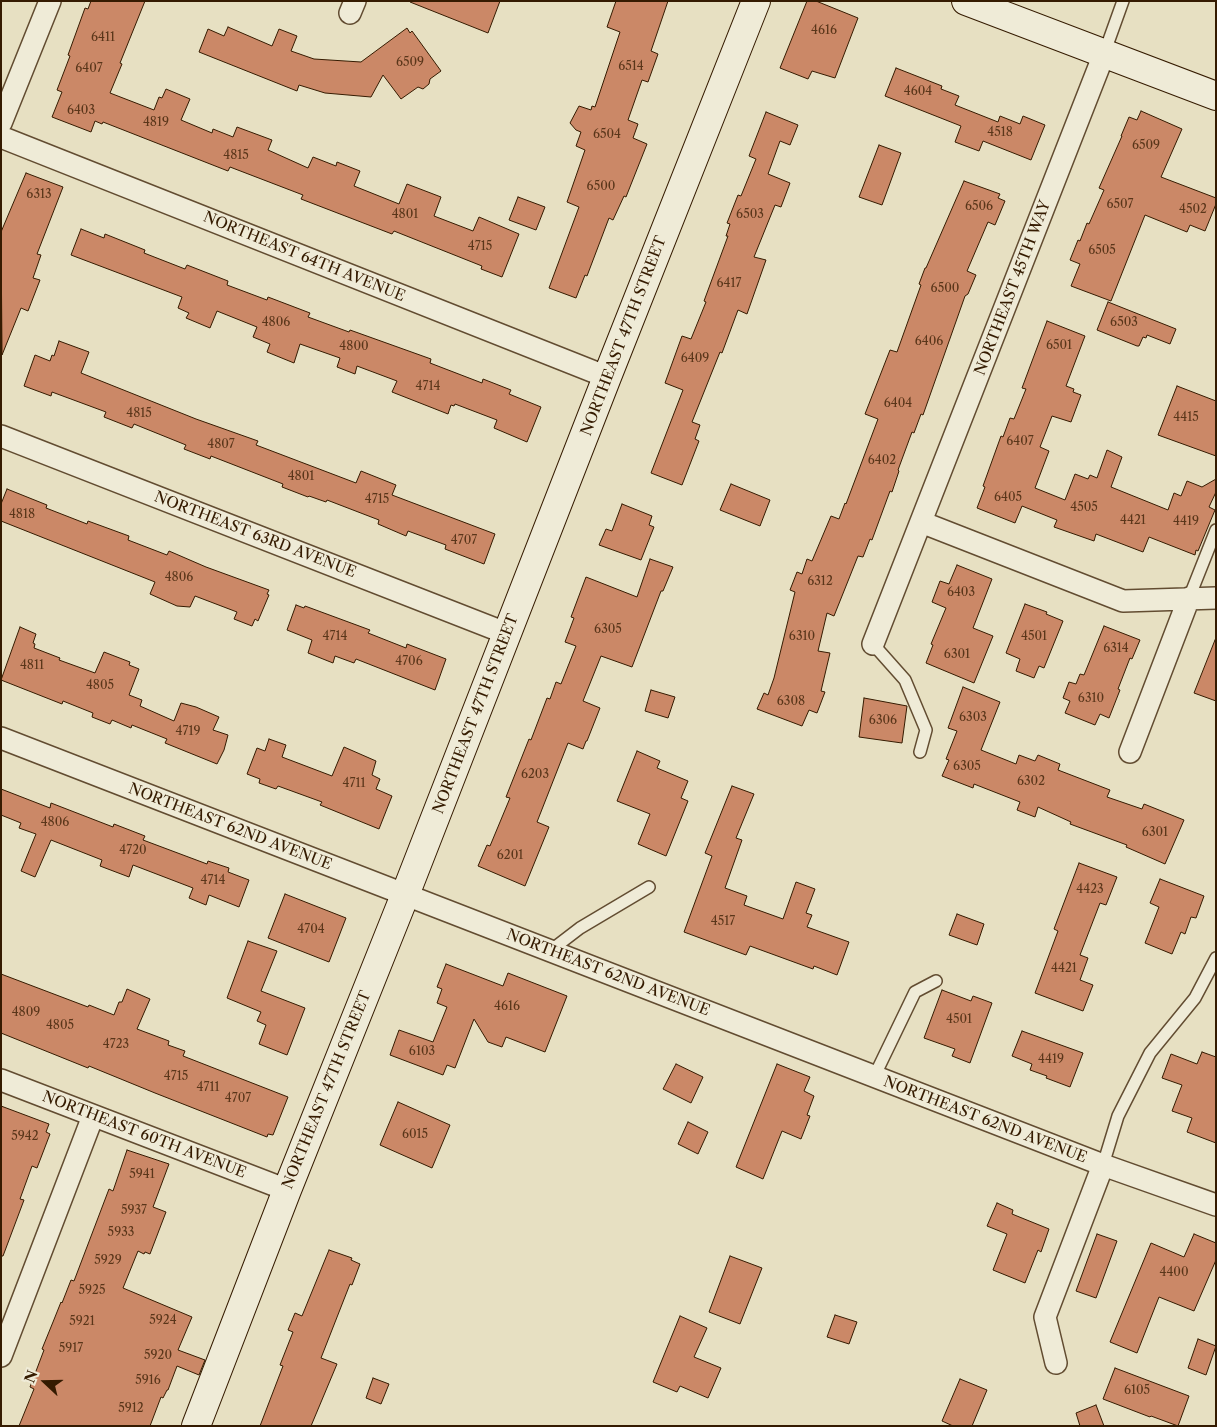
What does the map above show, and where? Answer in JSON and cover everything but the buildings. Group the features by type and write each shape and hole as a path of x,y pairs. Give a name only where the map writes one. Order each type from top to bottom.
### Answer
{"street":[{"path":"1,123 50,1"},
{"name":"NORTHEAST 47TH STREET","path":"196,1426 287,1190 508,634 607,377 756,1"},
{"path":"966,1 1216,96"},
{"name":"NORTHEAST 45TH WAY","path":"874,644 1104,54"},
{"name":"NORTHEAST 64TH AVENUE","path":"1,136 607,377"},
{"name":"NORTHEAST 63RD AVENUE","path":"1,436 508,634"},
{"path":"921,522 1123,601 1216,598"},
{"path":"1130,752 1189,598"},
{"name":"NORTHEAST 62ND AVENUE","path":"1,738 1103,1166 1216,1205"},
{"name":"NORTHEAST 60TH AVENUE","path":"1,1080 287,1190"},
{"path":"1,1356 93,1116"},
{"path":"1056,1363 1045,1317 1103,1166"}],"lane":[{"path":"1104,54 1123,1"},
{"path":"1189,598 1216,530"},
{"path":"874,644 905,680 926,730 920,752"},
{"path":"550,951 580,928 649,887"},
{"path":"1103,1166 1118,1116 1150,1053 1195,998 1216,958"},
{"path":"874,1077 915,992 936,981"}]}
